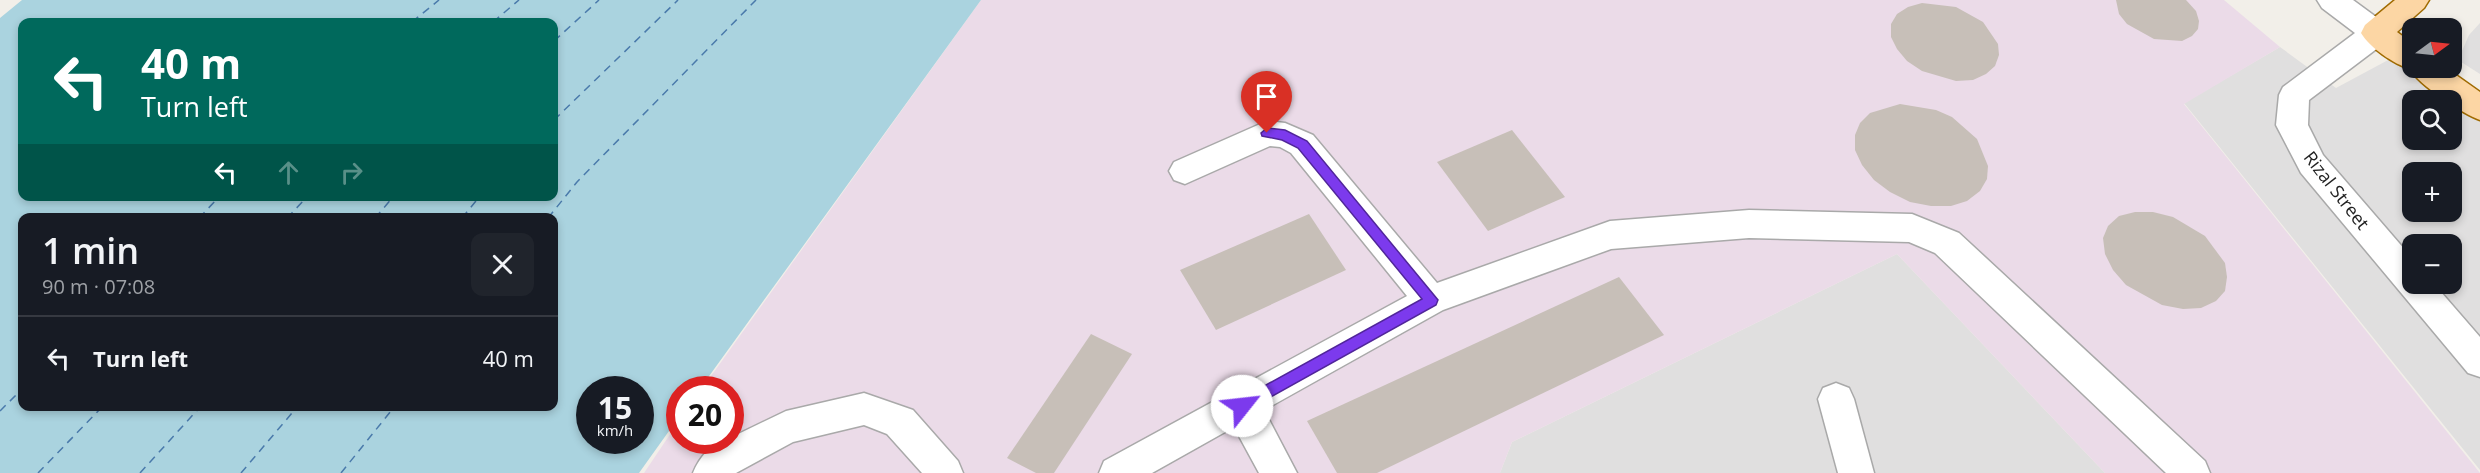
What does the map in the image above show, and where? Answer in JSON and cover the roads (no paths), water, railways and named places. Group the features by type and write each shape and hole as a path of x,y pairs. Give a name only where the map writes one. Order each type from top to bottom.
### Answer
{"main road":[{"name":"Rizal Street","path":"2376,33 2414,0"},
{"path":"2376,33 2402,51"},
{"path":"2439,78 2480,108"}],"street":[{"path":"2332,0 2376,33"},
{"name":"Rizal Street","path":"2376,33 2294,95 2292,125 2312,164 2402,270"},
{"path":"1185,171 1267,133 1285,135 1302,144 1431,300"},
{"path":"1117,473 1431,300 1610,235 1749,224 1912,228 1947,243 2192,473"},
{"name":"Rizal Street","path":"2422,294 2480,362"},
{"path":"1836,399 1856,473"},
{"path":"1242,406 1279,473"},
{"path":"711,473 721,462 786,427 864,409 900,422 945,473"}],"water":[{"path":"22,0 981,0 709,376 666,376 666,435 654,452 654,376 576,376 576,454 653,454 639,473 0,473 0,18"}]}
